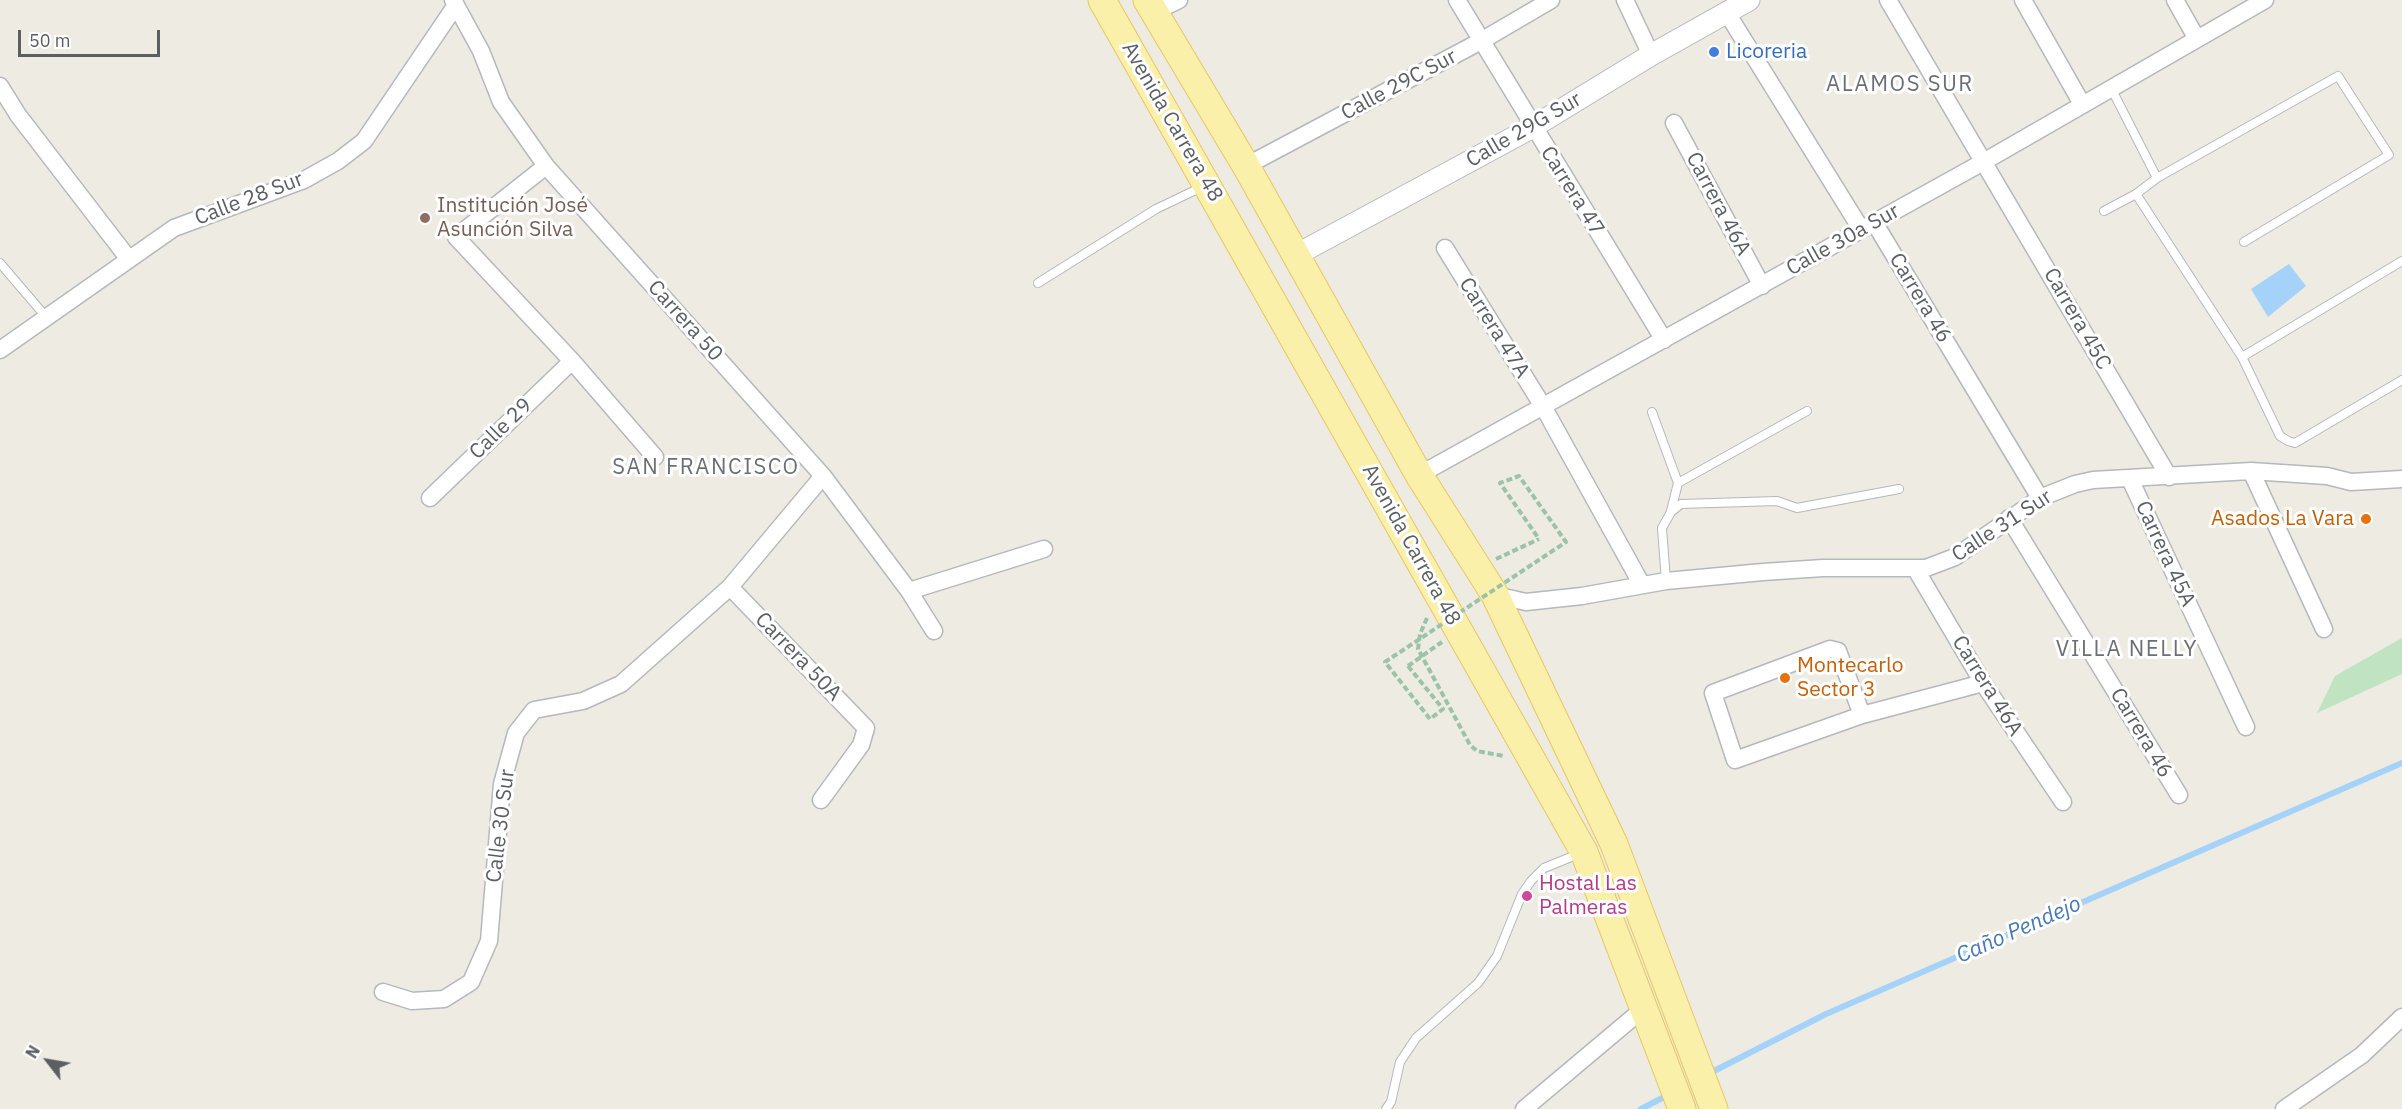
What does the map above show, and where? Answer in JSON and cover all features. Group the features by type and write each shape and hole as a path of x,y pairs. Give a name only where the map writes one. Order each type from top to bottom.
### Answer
{"main road":[{"name":"Avenida Carrera 48","path":"1102,0 1584,852 1682,1109"},
{"name":"Avenida Carrera 48","path":"1150,6 1246,166 1419,475 1495,595 1614,844 1713,1106"}],"street":[{"path":"1150,6 1179,0"},
{"name":"Carrera 47","path":"1457,0 1664,340"},
{"name":"Calle 29C Sur","path":"1246,166 1481,41 1551,0"},
{"path":"1625,0 1652,55"},
{"name":"Calle 29G Sur","path":"1296,255 1533,127 1749,0"},
{"path":"1888,0 1985,160"},
{"path":"2023,0 2082,104"},
{"path":"2175,0 2197,39"},
{"name":"Calle 30a Sur","path":"1419,475 1762,286 2265,0"},
{"name":"Carrera 50","path":"455,3 481,51 501,102 546,166 823,476 909,591 934,631"},
{"name":"Calle 28 Sur","path":"0,351 128,258 174,228 304,180 338,161 364,141 455,3"},
{"name":"Carrera 46","path":"1726,13 1868,226 2040,498"},
{"path":"0,86 18,115 128,258"},
{"name":"Carrera 46A","path":"1674,123 1762,286"},
{"name":"Carrera 45C","path":"1985,160 2169,477"},
{"path":"546,166 456,237 572,361 655,457"},
{"name":"Carrera 47A","path":"1444,248 1544,408 1642,585"},
{"name":"Calle 29","path":"430,498 572,361"},
{"path":"2250,471 2324,629"},
{"name":"Calle 31 Sur","path":"1495,595 1526,602 1666,581 1823,568 1936,566 1946,562 2040,498 2075,484 2102,480 2250,471 2327,476 2351,482 2402,479"},
{"name":"Calle 30 Sur","path":"383,992 412,1001 444,999 471,982 489,941 502,784 516,733 534,710 583,701 621,684 730,587 823,476"},
{"name":"Carrera 45A","path":"2130,479 2246,727"},
{"name":"Carrera 46","path":"2009,518 2179,795"},
{"path":"909,591 1044,549"},
{"name":"Carrera 46A","path":"1915,568 1983,683 2062,802"},
{"name":"Carrera 50A","path":"730,587 866,728 861,745 821,800"},
{"path":"1862,714 1838,651 1830,649 1713,693 1734,760 1862,714 1983,683"},
{"path":"2284,1109 2362,1055 2402,1017"},
{"path":"1524,1109 1647,1018"}],"lane":[{"path":"2104,210 2136,194 2157,178 2338,76 2389,155 2244,242"},
{"path":"2111,88 2157,178"},
{"path":"1038,283 1156,209 1207,184"},
{"path":"2136,194 2242,357 2280,436 2295,443 2402,380"},
{"path":"2242,357 2402,261"},
{"path":"0,262 47,319"},
{"path":"1678,483 1807,411"},
{"path":"1652,412 1678,483 1671,512 1662,528 1666,581"},
{"path":"1671,512 1681,504 1778,501 1797,508 1899,489"},
{"path":"1386,1109 1391,1102 1400,1062 1416,1038 1438,1020 1484,974 1497,956 1522,894 1531,881 1544,868 1584,852"}],"path":[{"path":"1460,631 1408,666 1443,709 1430,719 1385,662 1566,542 1519,476 1500,483 1539,539"}],"green space":[{"path":"2402,638 2402,674 2317,713 2335,676"}],"water":[{"path":"2289,264 2306,286 2268,317 2251,289"}],"waterway":[{"name":"Caño Pendejo","path":"1708,1074 1826,1014 2402,763"},
{"name":"Caño Pendejo","path":"1641,1109 1670,1094"}],"place":[{"name":"Licoreria","path":"1714,52"},
{"name":"Institución José Asunción Silva","path":"425,218"},
{"name":"Asados La Vara","path":"2366,519"},
{"name":"Montecarlo Sector 3","path":"1785,678"},
{"name":"Hostal Las Palmeras","path":"1527,896"}],"district":[{"name":"ALAMOS SUR","path":"1900,85"},
{"name":"SAN FRANCISCO","path":"706,468"},
{"name":"VILLA NELLY","path":"2127,650"}]}
